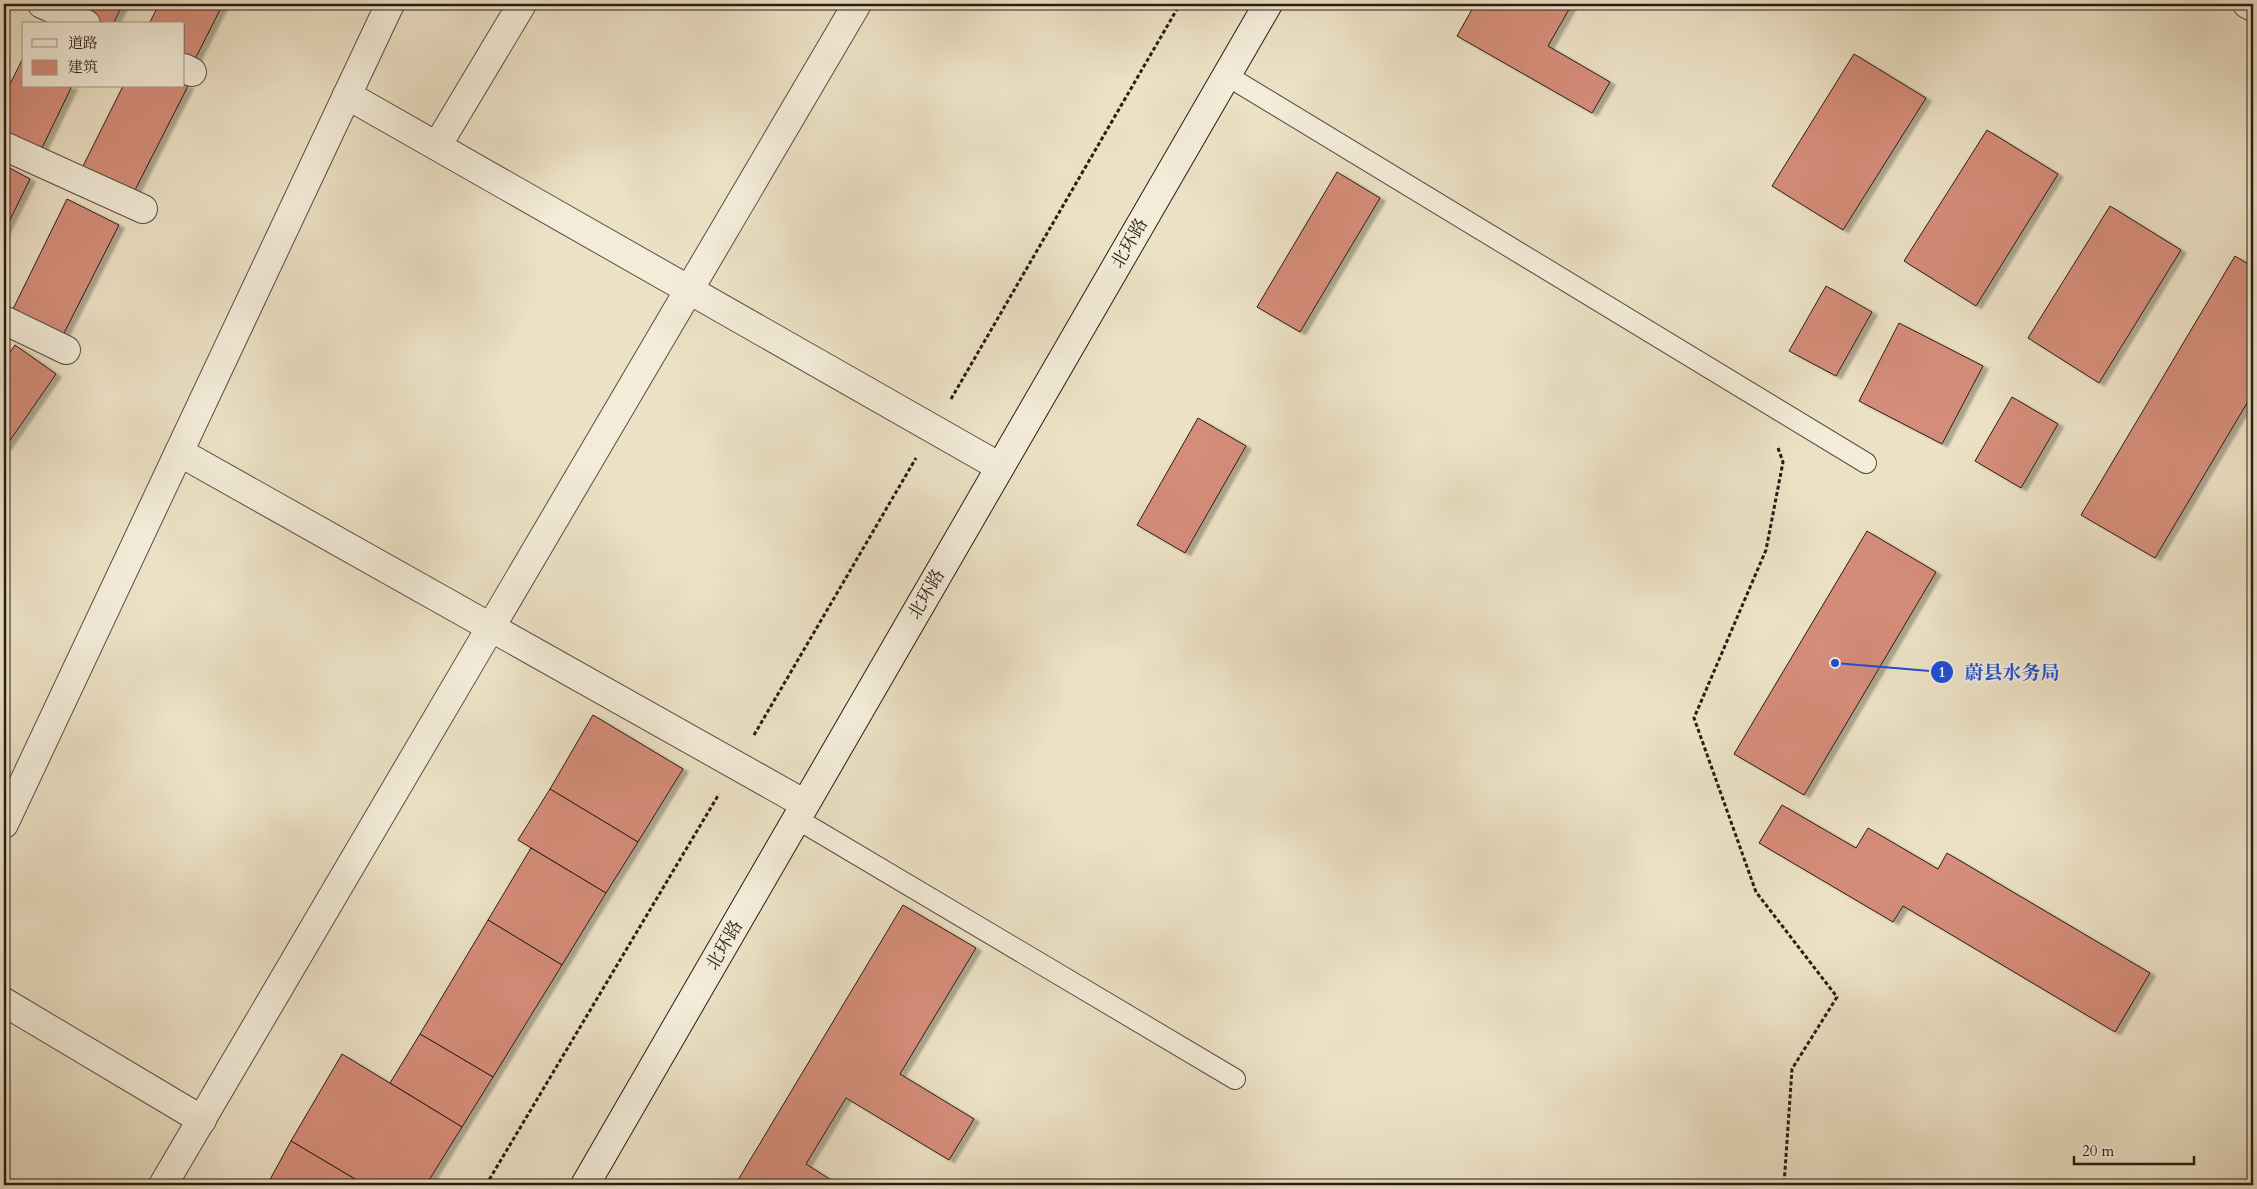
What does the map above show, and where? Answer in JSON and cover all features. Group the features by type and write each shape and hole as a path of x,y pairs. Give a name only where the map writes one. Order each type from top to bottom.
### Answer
{"street":[{"path":"42,4 82,22"},
{"path":"4,824 390,4"},
{"path":"437,146 522,4"},
{"path":"164,1185 857,4"},
{"name":"北环路","path":"585,1185 1268,4"},
{"path":"2247,4 2253,7"},
{"path":"347,95 1000,467"},
{"path":"4,146 143,210"},
{"path":"4,320 66,350"},
{"path":"179,452 736,766 801,811"},
{"path":"4,1002 202,1120"}],"lane":[{"path":"1226,75 1866,463"},
{"path":"801,811 1235,1079"}],"path":[{"path":"486,1185 736,766 1180,4"},
{"path":"1762,400 1783,462 1766,550 1694,718 1756,892 1838,997 1792,1069 1784,1185"}],"building":[{"path":"66,4 123,4 114,22 101,22"},
{"path":"159,4 223,4 193,63 185,59 185,22 150,22"},
{"path":"1475,4 1572,4 1548,46 1610,82 1592,113 1457,36"},
{"path":"1854,54 1926,98 1843,230 1772,186"},
{"path":"22,60 22,88 71,88 40,152 4,134 4,96"},
{"path":"185,84 188,86 132,196 81,170 122,88 185,88"},
{"path":"1987,130 2058,174 1976,306 1904,261"},
{"path":"4,165 30,179 4,232"},
{"path":"1337,172 1380,198 1300,332 1257,307"},
{"path":"67,199 119,225 63,335 13,309"},
{"path":"2110,206 2181,250 2099,383 2028,338"},
{"path":"2235,256 2253,267 2253,393 2155,558 2081,515"},
{"path":"1826,286 1872,312 1836,376 1789,351"},
{"path":"1899,323 1983,366 1942,444 1859,401"},
{"path":"15,345 56,374 4,449 4,361"},
{"path":"2012,397 2058,424 2021,488 1975,461"},
{"path":"1198,418 1246,446 1185,553 1137,525"},
{"path":"1867,531 1936,572 1804,795 1734,754"},
{"path":"593,715 683,769 638,842 550,789"},
{"path":"550,789 638,842 606,893 518,840"},
{"path":"1782,805 1856,848 1868,828 1938,869 1947,853 2150,973 2115,1032 1903,906 1893,922 1759,843"},
{"path":"531,848 606,893 562,965 488,920"},
{"path":"903,905 976,948 900,1074 974,1119 949,1160 846,1098 806,1164 839,1185 735,1185"},
{"path":"488,920 562,965 493,1077 420,1034"},
{"path":"420,1034 493,1077 462,1127 390,1083"},
{"path":"342,1054 462,1127 426,1185 365,1185 291,1141"},
{"path":"291,1141 365,1185 267,1185"}],"place":[{"name":"蔚县水务局","path":"1835,663"}]}
